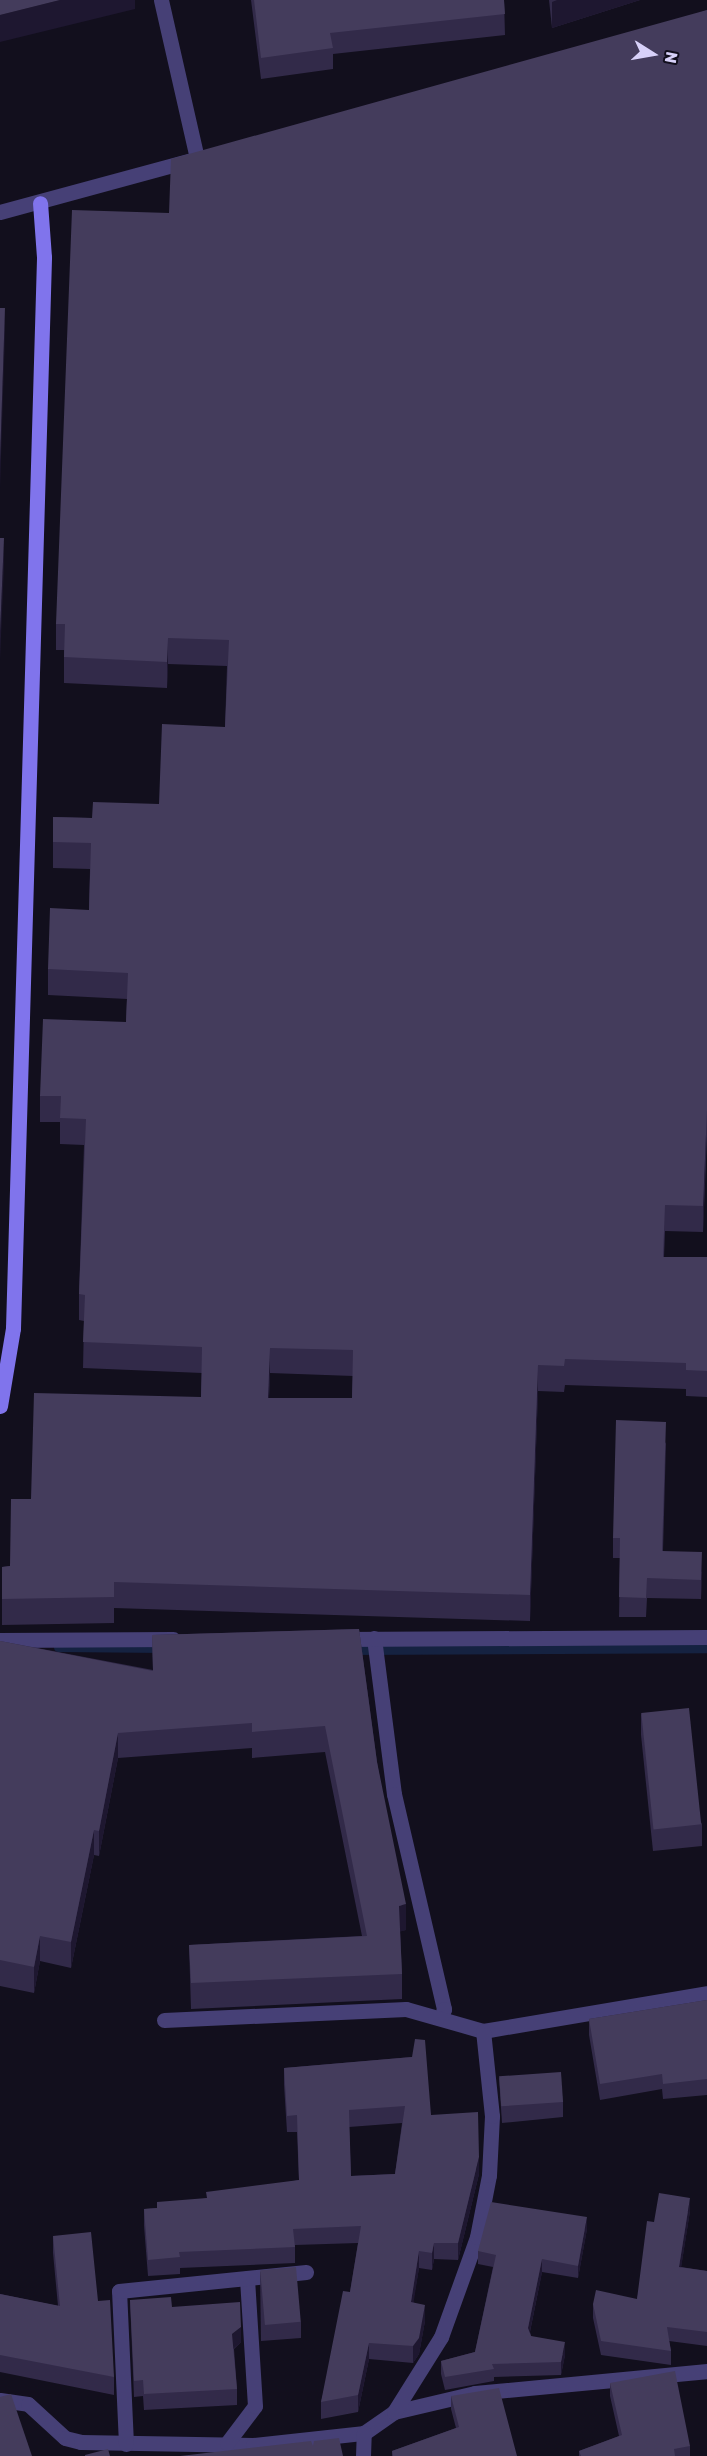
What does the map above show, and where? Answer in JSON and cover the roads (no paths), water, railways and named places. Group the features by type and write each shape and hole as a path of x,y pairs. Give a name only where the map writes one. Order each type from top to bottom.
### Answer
{"street":[{"path":"0,212 203,157 161,0"},
{"path":"0,1406 6,1328 44,257 40,202"},
{"path":"327,1639 375,1646 707,1637"},
{"path":"0,1640 187,1639"},
{"path":"375,1646 394,1794 444,2009 441,2019"},
{"path":"164,2020 406,2010 483,2031 707,1993"},
{"path":"394,2412 441,2337 477,2237 489,2175 492,2116 483,2031"},
{"path":"126,2444 119,2291 306,2272"},
{"path":"228,2443 255,2406 247,2278"},
{"path":"0,2400 28,2404 65,2438 126,2444 228,2443 364,2433 394,2412 475,2393 707,2371"},
{"path":"363,2456 364,2433"}],"waterway":[{"path":"58,1647 165,1648"},
{"path":"352,1650 707,1648"}]}
